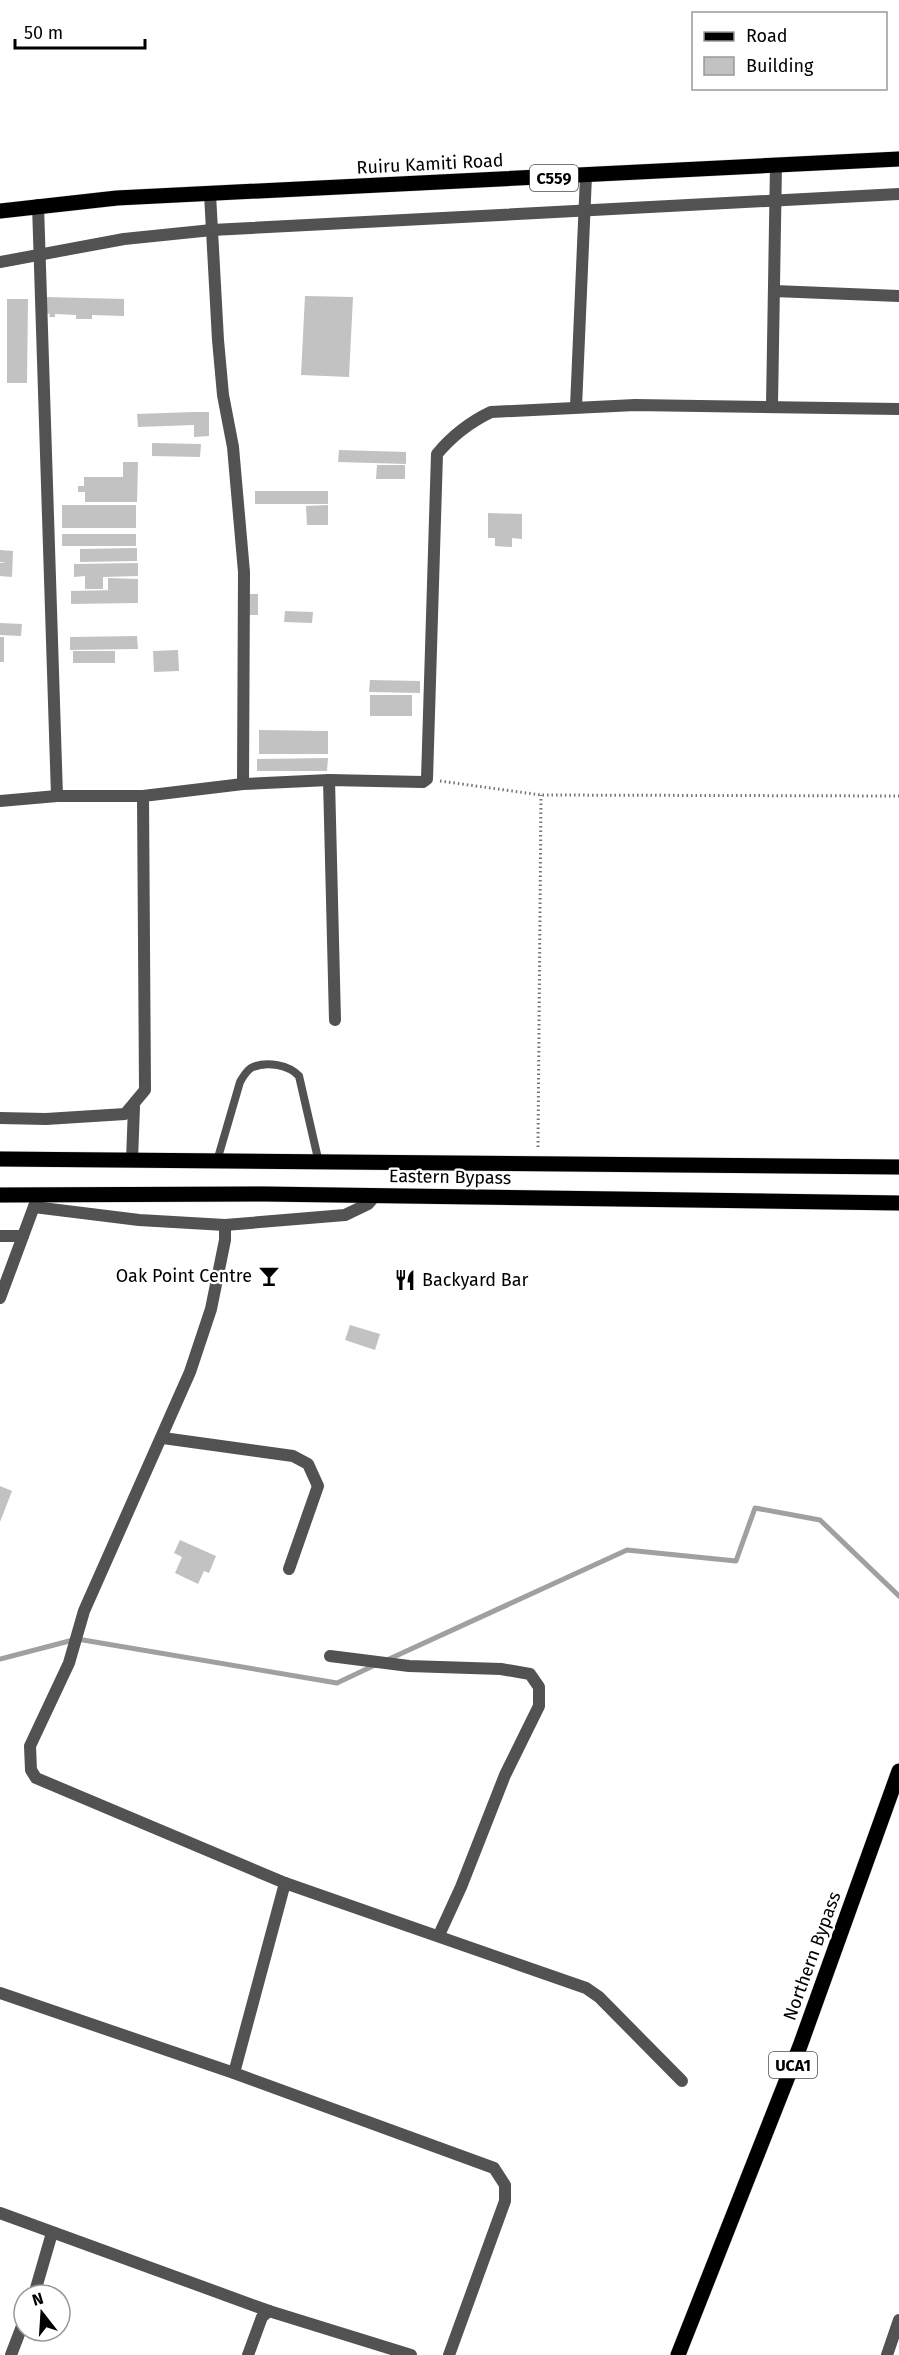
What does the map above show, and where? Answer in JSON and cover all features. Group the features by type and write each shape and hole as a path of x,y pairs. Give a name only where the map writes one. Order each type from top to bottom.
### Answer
{"main road":[{"name":"Ruiru Kamiti Road","path":"0,211 117,198 899,159"},
{"name":"Eastern Bypass","path":"0,1159 538,1166 899,1167"},
{"name":"Eastern Bypass","path":"0,1195 36,1201 376,1195 899,1203"},
{"name":"Northern Bypass","path":"678,2355 792,2066 899,1771"}],"street":[{"path":"772,405 776,165"},
{"path":"576,407 586,176"},
{"path":"210,194 220,362 233,447 244,572 243,784"},
{"path":"0,262 39,257 124,239 212,230 899,194"},
{"path":"38,206 57,796"},
{"path":"774,291 899,296"},
{"path":"0,801 57,796 143,796 243,784 329,780 423,782 428,779 438,454 448,442 474,421 491,412 576,407 772,405 899,409"},
{"path":"329,780 336,1020"},
{"path":"0,1118 125,1114 134,1107 145,1090 143,796"},
{"path":"132,1160 134,1107"},
{"path":"0,1298 36,1201 139,1220 225,1225 345,1215 368,1204 376,1195"},
{"path":"225,1225 225,1240 211,1309 190,1372 84,1611 69,1663 30,1746 31,1770 36,1778 43,1782 285,1883 586,1988 598,1997 682,2081"},
{"path":"0,1236 23,1236"},
{"path":"162,1438 293,1456 308,1464 318,1486 289,1569"},
{"path":"330,1656 418,1666 501,1669 530,1674 539,1687 539,1706 505,1775 461,1887 438,1935"},
{"path":"234,2073 285,1883"},
{"path":"0,1993 234,2073 494,2168 505,2185 505,2201 449,2355"},
{"path":"0,2213 269,2311 411,2355"},
{"path":"37,2283 52,2233"},
{"path":"248,2355 262,2317 269,2311"},
{"path":"886,2355 899,2320"}],"lane":[{"path":"218,1161 240,1082 253,1067 280,1065 290,1067 299,1076 319,1163"}],"path":[{"path":"428,779 541,795 899,796"},
{"path":"538,1166 541,795"}],"building":[{"path":"305,296 353,297 349,377 301,375"},
{"path":"46,297 124,299 124,316 92,315 92,319 76,319 76,315 55,314 55,317 49,317 50,314 45,313"},
{"path":"7,299 28,299 27,383 7,383"},
{"path":"209,412 209,436 194,437 194,425 138,427 137,414"},
{"path":"152,443 201,444 200,457 152,456"},
{"path":"339,450 406,452 406,464 338,462"},
{"path":"123,462 138,462 137,502 85,502 85,492 78,492 78,486 84,486 84,477 123,477"},
{"path":"377,465 405,465 405,479 376,479"},
{"path":"255,491 328,491 328,504 255,504"},
{"path":"62,505 136,505 136,528 62,528"},
{"path":"328,505 328,525 307,525 306,506"},
{"path":"488,513 522,514 522,539 512,538 512,547 495,546 495,538 488,538"},
{"path":"62,534 136,534 136,546 62,546"},
{"path":"137,548 137,561 80,562 80,549"},
{"path":"0,550 13,551 12,577 0,576 0,563 6,563 0,562"},
{"path":"138,563 138,576 103,577 103,589 85,589 85,576 74,577 74,564"},
{"path":"108,578 138,579 138,603 71,604 71,591 115,590 108,590"},
{"path":"246,594 258,594 258,615 245,615"},
{"path":"285,611 313,612 312,623 284,622"},
{"path":"0,623 22,624 21,636 0,635"},
{"path":"137,636 138,649 70,650 70,637"},
{"path":"0,637 4,637 4,662 0,662"},
{"path":"178,650 179,671 154,672 153,651"},
{"path":"73,651 115,651 115,663 73,663"},
{"path":"370,680 420,681 420,693 369,692"},
{"path":"370,695 412,695 412,716 370,716"},
{"path":"259,730 328,731 328,754 259,754"},
{"path":"328,758 327,771 257,771 257,759"},
{"path":"350,1325 380,1334 375,1350 345,1340"},
{"path":"0,1486 12,1491 0,1522"},
{"path":"180,1540 216,1556 209,1573 204,1571 198,1584 175,1573 182,1557 174,1553"}],"waterway":[{"path":"387,1660 627,1550 736,1561 755,1508 820,1520 899,1596"},
{"path":"0,1659 77,1639 337,1683 375,1665"}],"place":[{"name":"Oak Point Centre","path":"269,1276"},
{"name":"Backyard Bar","path":"405,1280"}]}
